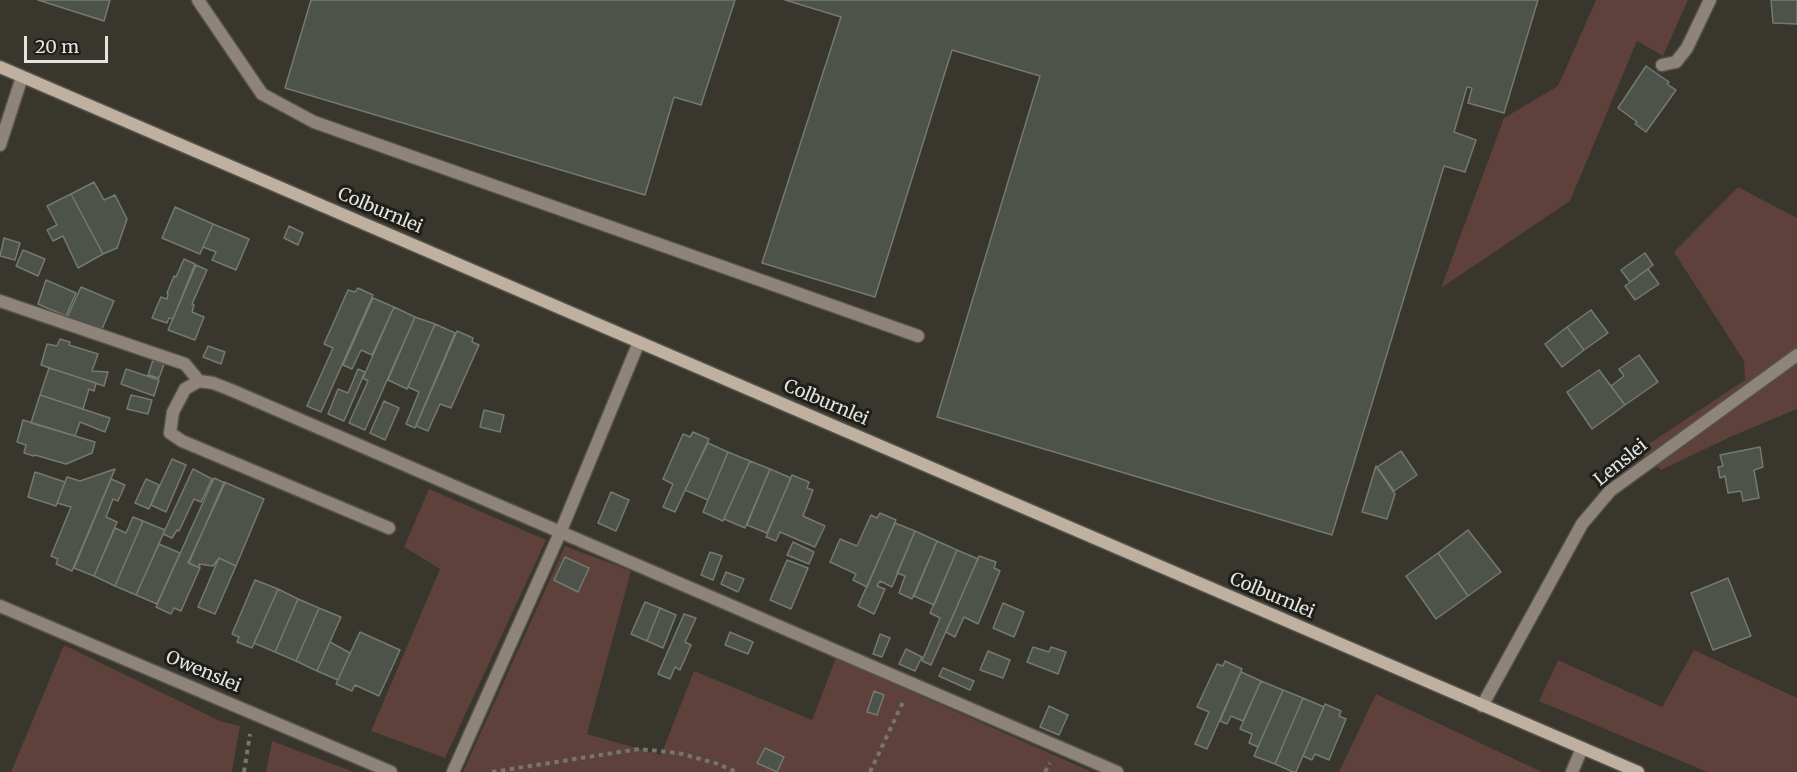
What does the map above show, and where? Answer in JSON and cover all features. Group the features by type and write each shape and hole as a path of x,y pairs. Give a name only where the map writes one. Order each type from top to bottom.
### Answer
{"street":[{"path":"198,0 262,94 314,122 918,336"},
{"path":"1662,65 1676,62 1687,48 1710,0"},
{"name":"Colburnlei","path":"0,68 1638,772"},
{"path":"0,145 22,77"},
{"path":"0,300 185,363 198,381"},
{"path":"453,772 560,533 639,342"},
{"name":"Lenslei","path":"1482,706 1582,524 1610,491 1797,355"},
{"path":"389,528 182,441 170,433 173,412 185,389 198,381 213,383 231,390 1117,772"},
{"name":"Owenslei","path":"0,606 391,772"},
{"path":"1572,772 1582,748"}],"path":[{"path":"870,772 912,684"},
{"path":"243,772 254,713"},
{"path":"492,772 639,749 678,753 715,763 737,772"}],"shaded area":[{"path":"1596,0 1688,0 1663,56 1637,41 1570,201 1441,288 1504,118 1558,86"},
{"path":"1738,187 1797,218 1797,409 1661,470 1638,451 1745,380 1744,361 1674,252"},
{"path":"429,489 546,540 445,758 371,731 440,569 404,547"},
{"path":"565,546 631,571 587,734 661,755 694,671 812,720 836,658 1092,772 463,772"},
{"path":"64,645 220,721 240,726 232,772 11,772"},
{"path":"1694,650 1797,698 1797,772 1707,772 1539,701 1558,660 1662,707"},
{"path":"1376,694 1542,772 1339,772"},
{"path":"272,741 354,772 266,772"}],"building":[{"path":"38,0 110,0 104,21"},
{"path":"311,0 735,0 701,105 674,97 645,195 285,88"},
{"path":"785,0 1538,0 1504,113 1468,103 1472,88 1467,87 1454,132 1476,140 1465,172 1444,166 1332,535 937,417 1040,76 952,50 875,297 762,263 841,17"},
{"path":"1771,0 1797,0 1797,24 1773,23"},
{"path":"1646,66 1669,82 1667,84 1676,90 1646,132 1618,108"},
{"path":"94,182 104,200 115,195 127,219 117,248 103,254 71,194"},
{"path":"71,194 103,254 78,268 63,236 53,241 47,230 57,225 47,206"},
{"path":"175,207 213,224 200,254 162,238"},
{"path":"213,224 249,239 236,270 212,260 216,252 203,247"},
{"path":"289,226 303,233 298,245 284,238"},
{"path":"4,238 20,243 15,260 0,256"},
{"path":"23,250 45,259 38,276 16,266"},
{"path":"1645,253 1653,265 1630,282 1621,270"},
{"path":"184,259 195,264 173,319 169,318 167,323 152,318 161,297 167,299 174,276 176,277"},
{"path":"196,265 207,270 192,304 194,305 192,312 204,317 195,340 168,330"},
{"path":"1648,269 1659,284 1635,300 1625,286"},
{"path":"46,280 76,293 66,316 38,304"},
{"path":"81,287 114,301 102,329 67,318"},
{"path":"358,288 373,295 321,412 307,406 333,348 324,344 348,290 355,292"},
{"path":"373,298 394,307 372,355 361,350 352,369 343,365"},
{"path":"394,307 415,317 365,430 349,423 368,381 363,378"},
{"path":"1591,310 1608,333 1584,350 1567,327"},
{"path":"415,317 435,324 407,389 388,380"},
{"path":"435,324 455,333 415,428 406,424 419,392 408,387"},
{"path":"1567,327 1584,350 1562,367 1545,344"},
{"path":"457,331 473,338 472,342 479,345 451,408 440,404 428,431 416,426"},
{"path":"60,339 70,342 69,345 98,354 92,371 108,372 104,386 41,365 47,344 57,346"},
{"path":"208,346 225,352 221,364 203,357"},
{"path":"1639,355 1658,382 1625,405 1611,386 1624,376 1619,369"},
{"path":"153,360 164,364 159,378 148,375"},
{"path":"49,368 96,383 94,391 89,389 83,409 40,395"},
{"path":"126,369 159,380 154,396 121,384"},
{"path":"358,369 365,372 344,421 328,414 338,389 348,393"},
{"path":"1599,370 1625,405 1592,429 1567,392"},
{"path":"40,395 110,418 105,432 80,422 75,436 31,423"},
{"path":"131,395 152,400 148,414 127,409"},
{"path":"384,401 399,408 385,440 370,433"},
{"path":"484,410 504,415 500,432 480,427"},
{"path":"23,420 95,442 92,453 66,464 24,453 26,445 17,442"},
{"path":"693,432 709,439 675,512 663,507 673,484 663,479 683,434 690,437"},
{"path":"708,443 728,452 708,500 685,490"},
{"path":"1760,447 1763,467 1754,470 1759,498 1743,501 1741,491 1728,493 1725,476 1720,478 1718,467 1723,466 1720,455"},
{"path":"1401,451 1417,475 1394,491 1377,467"},
{"path":"728,452 750,461 723,521 703,512"},
{"path":"172,459 186,465 166,512 151,505"},
{"path":"750,461 770,469 745,528 724,519"},
{"path":"1376,466 1395,494 1387,519 1362,512"},
{"path":"115,469 72,571 56,564 58,559 51,556 71,507 57,503 67,477 80,481"},
{"path":"193,469 212,479 201,502 194,499 179,531 177,530 172,538 163,534"},
{"path":"770,469 791,478 767,533 747,525"},
{"path":"35,472 65,482 56,506 28,497"},
{"path":"792,475 809,482 807,488 813,490 803,516 825,526 815,547 780,532 776,541 766,537"},
{"path":"214,478 225,483 188,563 200,568 181,611 174,608 171,614 156,607"},
{"path":"111,479 125,485 118,501 113,499 106,517 117,522 94,576 74,568"},
{"path":"146,479 159,485 149,509 135,503"},
{"path":"224,482 264,499 236,566 219,558 213,566 199,564 200,568 189,563"},
{"path":"611,492 629,500 616,531 598,523"},
{"path":"880,513 896,520 867,587 853,580 856,574 830,562 840,539 857,546 871,515 877,518"},
{"path":"133,517 143,521 115,586 94,576 115,528 126,533"},
{"path":"143,521 165,530 136,595 115,586"},
{"path":"895,523 915,531 892,587 880,581 877,586 885,589 874,614 858,606"},
{"path":"1468,530 1501,572 1468,596 1438,553"},
{"path":"915,531 937,541 912,599 899,593 905,576 897,573"},
{"path":"937,541 957,550 934,605 914,596"},
{"path":"793,542 814,552 809,564 787,555"},
{"path":"159,544 180,553 157,604 136,595"},
{"path":"957,550 978,559 931,665 922,661 940,618 930,613"},
{"path":"710,552 722,556 713,580 701,575"},
{"path":"1438,553 1468,596 1436,619 1406,576"},
{"path":"979,556 996,562 994,568 1000,571 978,624 964,617 955,637 946,632"},
{"path":"565,557 589,568 578,592 554,580"},
{"path":"219,558 236,566 215,614 198,607"},
{"path":"787,560 808,568 791,609 770,600"},
{"path":"726,572 744,579 738,592 721,584"},
{"path":"1728,578 1751,636 1713,650 1691,593"},
{"path":"255,580 278,589 252,648 237,642 239,637 232,634"},
{"path":"278,589 298,599 275,652 254,643"},
{"path":"298,599 319,608 296,661 275,652"},
{"path":"645,602 660,608 647,641 631,634"},
{"path":"1003,603 1024,612 1014,637 993,628"},
{"path":"319,608 341,617 317,671 296,661"},
{"path":"660,608 676,615 663,648 647,641"},
{"path":"684,614 696,618 685,642 691,645 680,670 675,667 670,679 658,674"},
{"path":"360,632 400,650 379,696 355,685 352,691 336,684"},
{"path":"730,632 753,642 748,654 725,645"},
{"path":"880,634 890,638 882,657 873,654"},
{"path":"330,642 350,653 338,680 317,671"},
{"path":"1033,647 1049,652 1051,647 1066,652 1058,674 1027,662"},
{"path":"906,649 922,657 915,671 899,664"},
{"path":"988,651 1010,660 1003,678 980,670"},
{"path":"1225,661 1242,669 1207,749 1195,744 1209,712 1197,707 1217,664 1223,666"},
{"path":"943,668 974,681 970,690 939,676"},
{"path":"1241,672 1261,681 1243,721 1231,716 1227,724 1220,721"},
{"path":"1261,681 1283,690 1258,747 1249,743 1252,734 1240,729"},
{"path":"1283,690 1303,698 1275,764 1254,756"},
{"path":"874,691 884,695 877,715 867,712"},
{"path":"1303,698 1324,707 1296,772 1293,772 1275,764"},
{"path":"1325,704 1341,711 1339,716 1346,719 1329,760 1315,754 1312,760 1303,756"},
{"path":"1049,706 1068,715 1059,735 1040,727"},
{"path":"765,748 784,757 777,772 757,763"}]}
